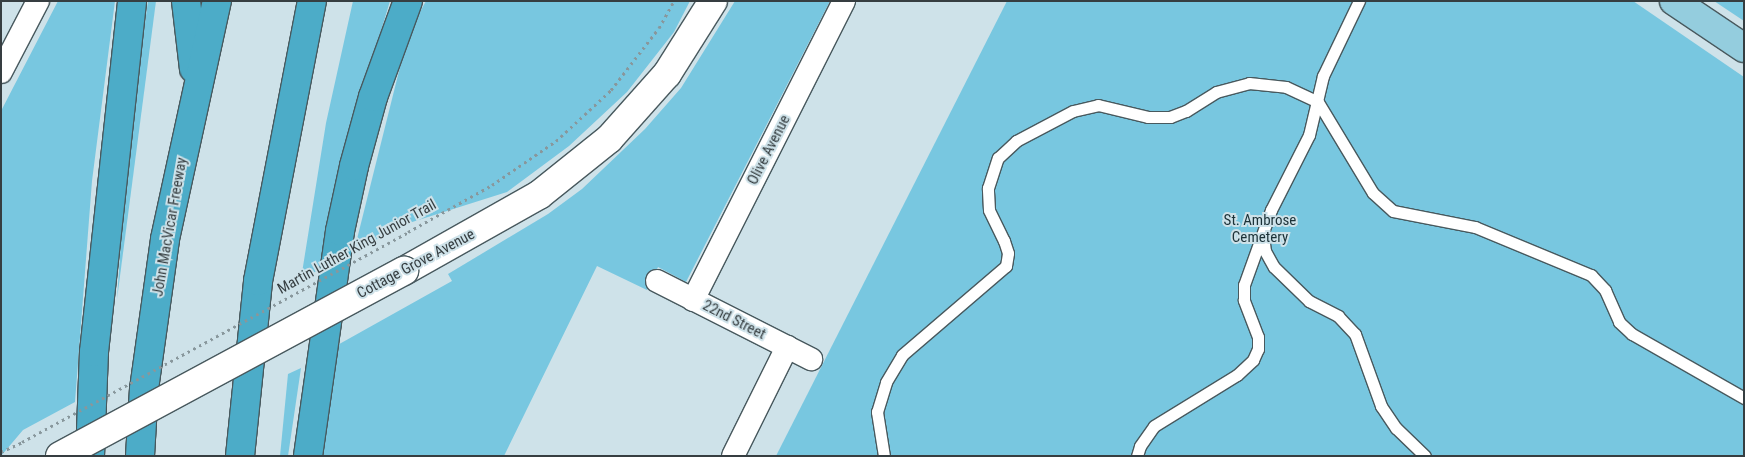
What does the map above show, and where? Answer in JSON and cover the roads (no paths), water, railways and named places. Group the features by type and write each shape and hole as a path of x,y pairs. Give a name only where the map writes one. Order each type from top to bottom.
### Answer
{"highway":[{"path":"90,456 95,342 132,1"},
{"path":"186,1 196,90"},
{"name":"John MacVicar Freeway","path":"140,456 144,389 165,239 196,90 217,1"},
{"path":"240,456 258,281 312,1"},
{"path":"308,456 340,231 354,166 373,97 408,1"}],"main road":[{"path":"1674,1 1744,48"}],"street":[{"path":"1,72 38,1"},
{"name":"Cottage Grove Avenue","path":"60,456 404,271 538,195 609,139 667,74 713,1"},
{"name":"Olive Avenue","path":"693,300 844,1"},
{"name":"22nd Street","path":"657,281 811,359"},
{"path":"733,456 787,347"}],"lane":[{"path":"1137,456 1140,446 1154,426 1237,375 1253,360 1258,348 1258,337 1244,300 1244,285 1263,233 1309,135 1323,76 1359,1"},
{"path":"884,456 877,412 886,382 902,354 997,276 1006,266 1008,253 989,210 988,188 998,158 1016,141 1072,111 1098,105 1148,117 1170,116 1186,111 1216,92 1249,83 1286,86 1318,102 1373,193 1393,211 1475,227 1591,276 1605,290 1620,322 1632,334 1744,398"},
{"path":"1263,233 1265,251 1274,267 1309,300 1338,316 1355,334 1381,406 1396,428 1424,456"}],"park label":[{"name":"St. Ambrose Cemetery","path":"1260,228"}]}
